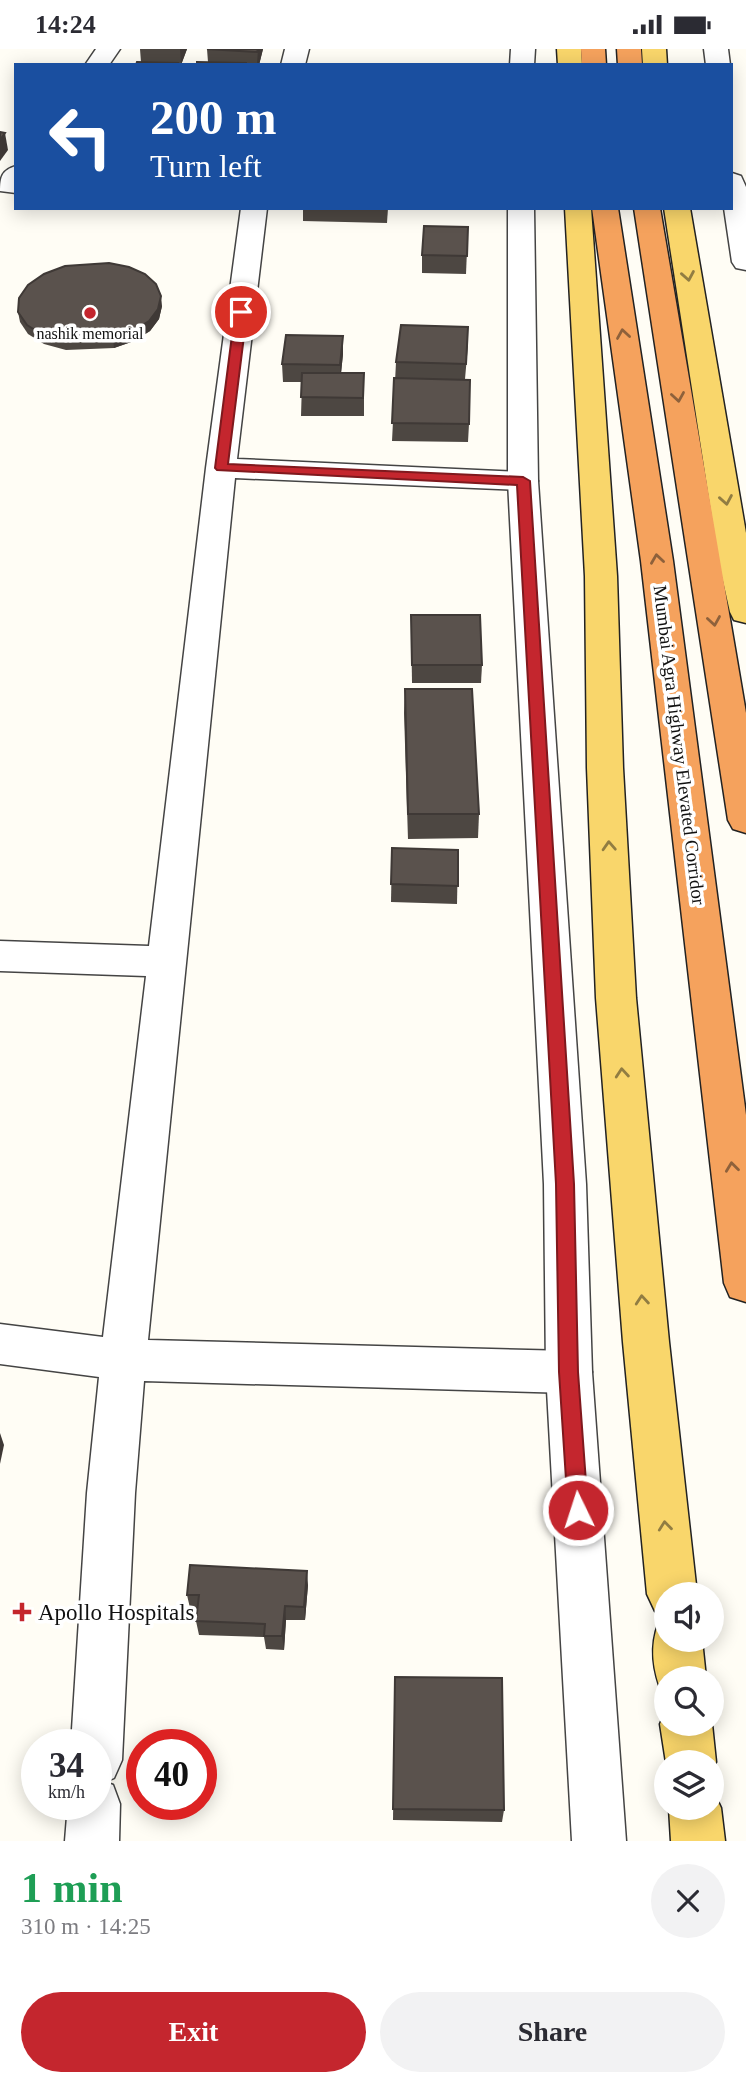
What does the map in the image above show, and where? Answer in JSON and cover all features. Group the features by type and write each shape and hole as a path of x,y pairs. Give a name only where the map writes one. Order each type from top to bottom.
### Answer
{"highway":[{"name":"Mumbai Agra Highway Elevated Corridor","path":"605,210 657,561 746,1283"},
{"path":"647,210 746,820"}],"main road":[{"path":"578,210 601,576 605,768 616,998 646,1342 671,1582"},
{"path":"677,210 740,563 746,612"},
{"path":"696,1820 698,1841"}],"street":[{"path":"733,187 746,262"},
{"path":"98,1729 111,1493 122,1360 221,468 254,210"},
{"path":"521,210 523,481 565,1184 569,1372 599,1841"},
{"path":"221,468 523,481"},
{"path":"0,956 167,962"},
{"path":"0,1344 122,1360 569,1372"},
{"path":"92,1841 93,1820"}],"building":[{"path":"207,49 258,49 257,52"},
{"path":"424,226 468,227 467,256 422,255"},
{"name":"nashik memorial","path":"109,263 145,274 156,284 161,296 158,309 149,321 133,331 113,338 65,340 43,335 27,325 18,312 19,298 28,285 44,274 65,266"},
{"path":"401,325 468,327 466,364 396,362"},
{"path":"286,335 343,336 340,365 282,364"},
{"path":"302,373 364,373 363,398 301,397"},
{"path":"394,378 470,380 469,424 392,423"},
{"path":"411,615 480,615 482,665 412,665"},
{"path":"405,689 472,689 479,814 408,814"},
{"path":"392,848 458,850 458,886 391,884"},
{"path":"190,1565 307,1571 304,1607 285,1606 282,1636 264,1636 265,1624 196,1621 199,1595 187,1595"},
{"path":"395,1677 502,1678 504,1810 393,1809"}],"place":[{"name":"nashik memorial","path":"90,313"},
{"name":"Apollo Hospitals","path":"22,1612"}],"route":[{"path":"241,312 221,468 523,481 565,1184 569,1372 578,1510"}]}
